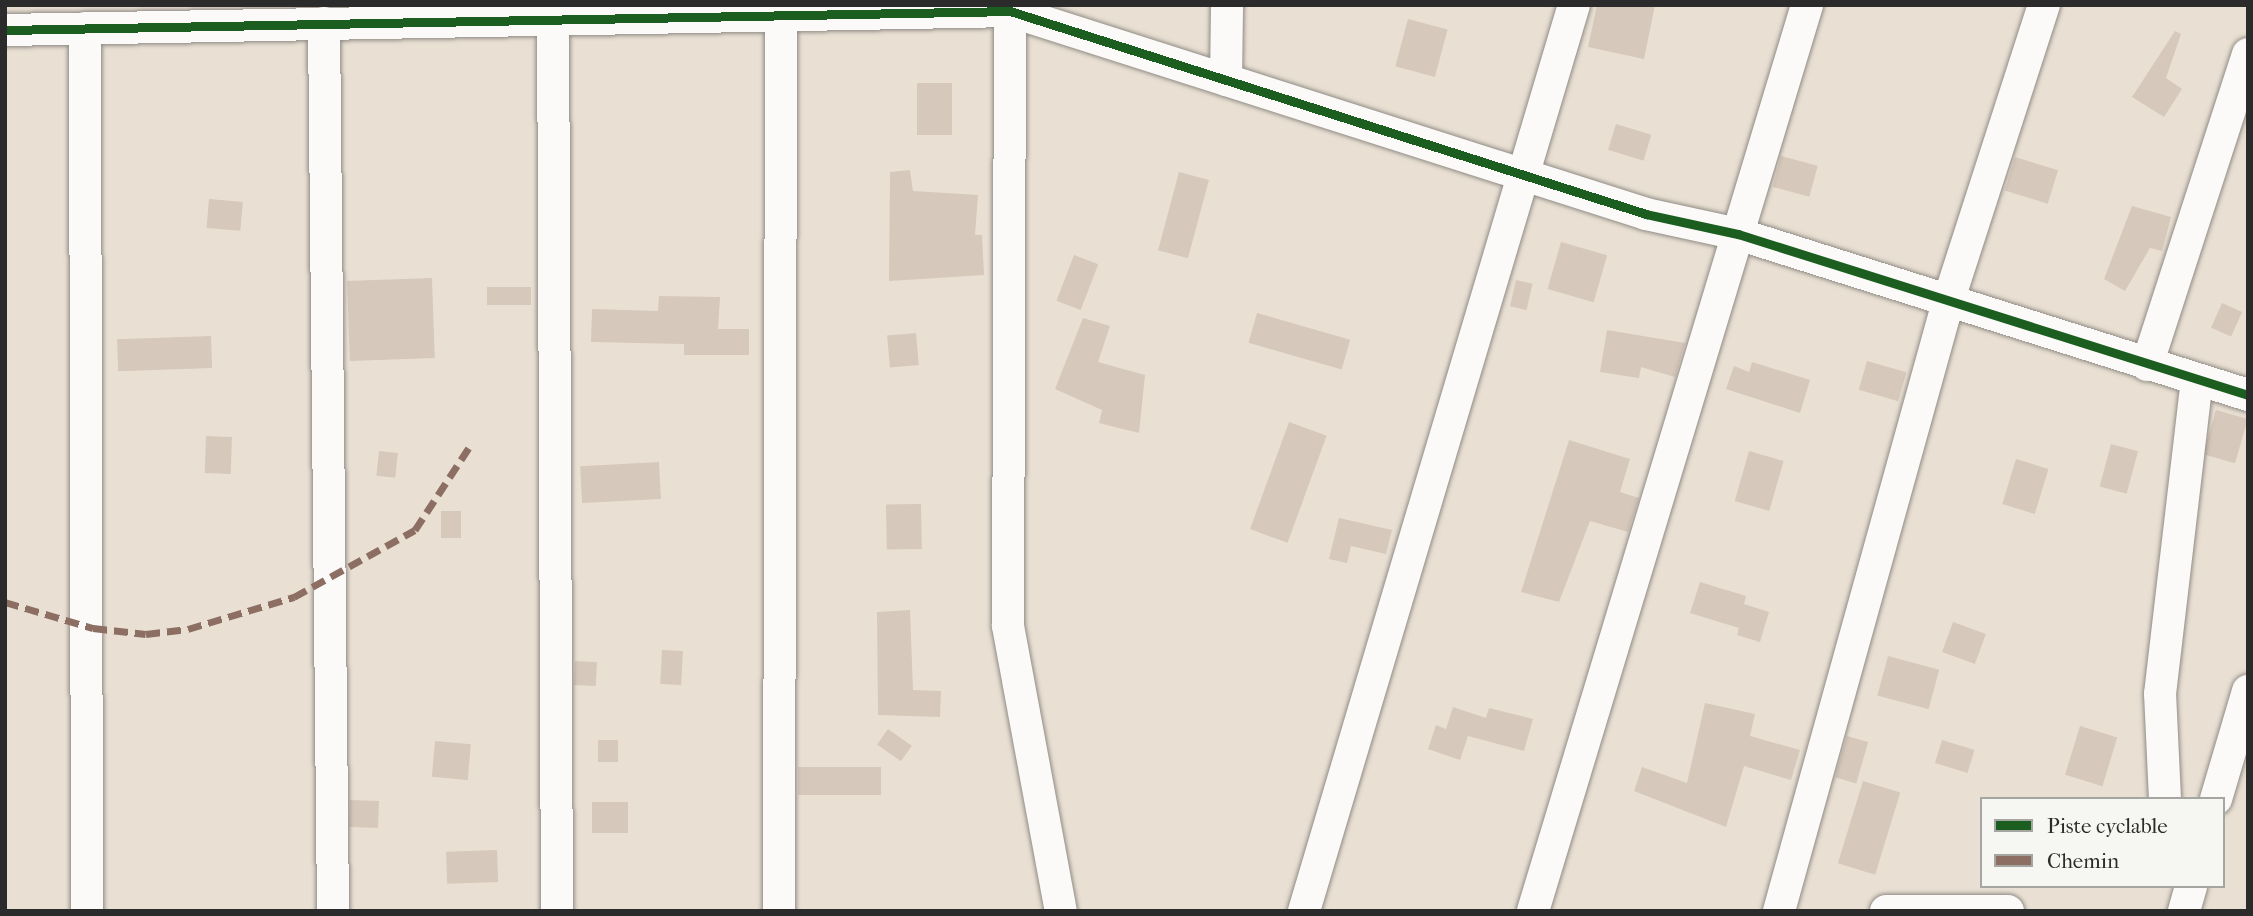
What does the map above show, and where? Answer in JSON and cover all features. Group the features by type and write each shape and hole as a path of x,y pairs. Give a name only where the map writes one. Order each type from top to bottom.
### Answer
{"street":[{"path":"1226,80 1227,5"},
{"path":"1304,911 1574,5"},
{"path":"1533,911 1807,5"},
{"path":"1779,911 1948,302 2044,5"},
{"path":"1010,8 1008,626 1061,911"},
{"path":"5,30 324,23 553,12 1010,8 1646,214 1738,234 2248,395"},
{"path":"779,911 781,10"},
{"path":"553,12 557,911"},
{"path":"324,23 333,911"},
{"path":"85,28 87,911"},
{"path":"2147,365 2248,54"},
{"path":"2165,797 2160,694 2197,381"},
{"path":"2218,797 2248,691"},
{"path":"2177,888 2182,911"},
{"path":"2182,911 2190,888"},
{"path":"1886,911 2008,911"}],"building":[{"path":"1597,5 1655,5 1644,59 1588,47"},
{"path":"1408,19 1448,30 1435,77 1395,66"},
{"path":"2175,31 2181,34 2166,78 2182,89 2164,117 2132,97"},
{"path":"917,83 952,83 952,135 917,135"},
{"path":"1616,124 1651,135 1643,161 1608,150"},
{"path":"1781,156 1818,166 1809,197 1773,187"},
{"path":"2015,157 2058,170 2048,204 2005,190"},
{"path":"910,170 913,191 978,195 975,235 982,235 984,275 889,281 890,172"},
{"path":"1179,172 1209,180 1188,258 1158,250"},
{"path":"209,199 243,202 240,231 206,228"},
{"path":"2132,206 2171,217 2162,251 2150,248 2125,291 2104,279"},
{"path":"1561,242 1607,255 1594,302 1547,289"},
{"path":"1074,255 1098,264 1081,310 1056,301"},
{"path":"432,278 435,358 350,361 347,281"},
{"path":"1516,280 1533,284 1526,310 1510,306"},
{"path":"487,287 531,287 531,305 487,305"},
{"path":"659,296 720,297 718,329 749,329 749,355 684,355 684,344 591,342 592,309 658,311"},
{"path":"2222,303 2242,312 2231,337 2211,328"},
{"path":"1257,313 1350,340 1342,370 1248,343"},
{"path":"1083,318 1110,326 1098,362 1145,375 1139,433 1099,423 1102,410 1055,389"},
{"path":"1607,330 1685,343 1675,377 1641,367 1639,378 1600,372"},
{"path":"916,333 919,365 890,367 887,336"},
{"path":"211,336 212,368 118,371 117,339"},
{"path":"1867,361 1906,372 1898,401 1859,390"},
{"path":"1752,362 1810,380 1800,413 1726,389 1734,366 1749,372"},
{"path":"2216,410 2248,419 2235,463 2203,454"},
{"path":"1289,422 1327,436 1288,543 1250,529"},
{"path":"206,436 232,437 231,474 205,473"},
{"path":"1569,440 1630,459 1620,492 1639,498 1628,532 1590,521 1559,602 1521,592"},
{"path":"2111,444 2138,451 2127,494 2100,487"},
{"path":"379,451 398,453 395,478 376,476"},
{"path":"1749,451 1784,461 1769,511 1735,501"},
{"path":"2016,459 2049,469 2035,514 2002,504"},
{"path":"659,462 661,499 582,503 580,466"},
{"path":"921,504 922,549 887,550 886,505"},
{"path":"441,511 461,511 461,538 441,538"},
{"path":"1339,518 1392,530 1386,554 1351,546 1347,563 1329,559"},
{"path":"1700,582 1746,596 1744,604 1769,612 1760,642 1737,635 1739,628 1690,613"},
{"path":"910,610 913,690 941,691 940,717 878,715 877,612"},
{"path":"1953,622 1986,634 1975,664 1942,652"},
{"path":"662,650 683,651 681,685 660,684"},
{"path":"1888,656 1939,670 1929,709 1877,696"},
{"path":"575,661 597,662 596,686 574,685"},
{"path":"1705,703 1755,714 1750,736 1800,750 1791,780 1744,766 1726,827 1634,791 1642,767 1687,783"},
{"path":"1453,707 1486,718 1489,708 1533,719 1524,751 1468,736 1460,760 1428,749 1436,725 1446,729"},
{"path":"2080,726 2117,737 2102,786 2065,775"},
{"path":"888,729 912,746 901,761 877,745"},
{"path":"1847,736 1868,742 1856,783 1835,777"},
{"path":"598,740 618,740 618,762 598,762"},
{"path":"1942,740 1975,750 1967,773 1935,763"},
{"path":"435,741 471,744 468,780 432,777"},
{"path":"798,767 881,767 881,795 798,795"},
{"path":"1863,781 1900,792 1875,875 1838,863"},
{"path":"350,800 379,801 378,828 349,827"},
{"path":"592,802 628,802 628,833 592,833"},
{"path":"497,850 498,882 447,884 446,852"}],"marked path":[{"path":"5,602 93,628 146,634 188,629 294,597 415,530 472,443"}],"cycle path":[{"path":"5,30 1010,11 1646,214 1738,234 2248,395"}]}
